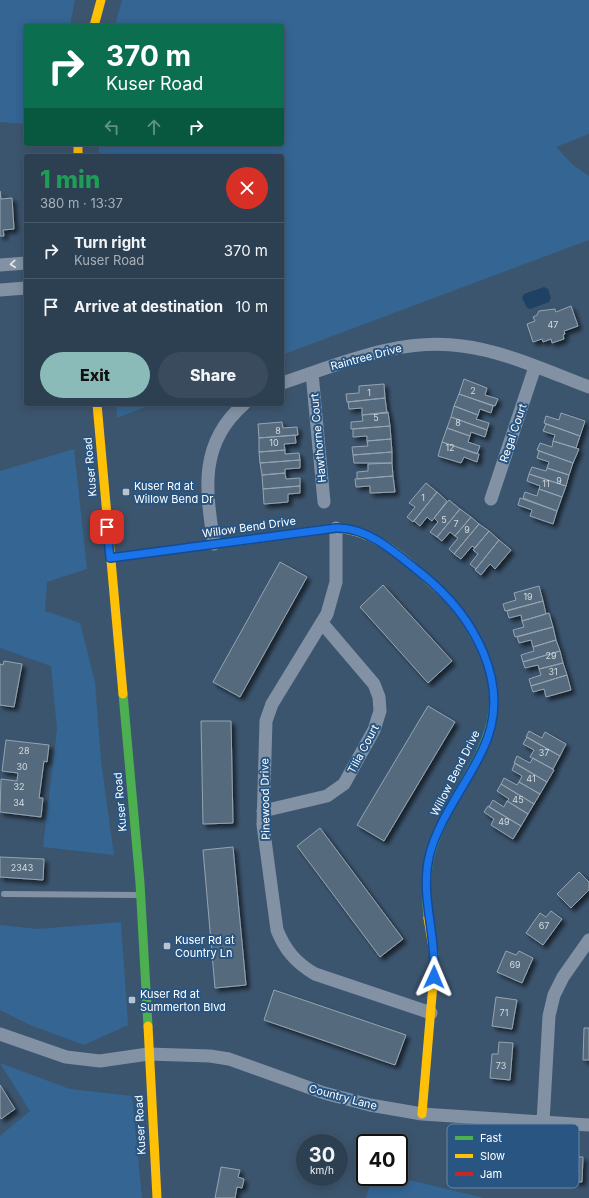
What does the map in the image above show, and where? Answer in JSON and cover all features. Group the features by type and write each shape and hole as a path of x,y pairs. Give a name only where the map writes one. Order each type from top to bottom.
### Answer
{"street":[{"path":"94,24 100,0"},
{"path":"0,265 24,263"},
{"path":"0,290 24,288"},
{"name":"Raintree Drive","path":"284,381 379,351 405,346 461,345 486,350 589,387"},
{"name":"Regal Court","path":"491,499 535,367"},
{"name":"Hawthorne Court","path":"312,373 324,502"},
{"name":"Kuser Road","path":"97,406 140,895 157,1198"},
{"path":"214,544 207,499 207,480 210,459 216,441 227,423 242,406"},
{"name":"Willow Bend Drive","path":"110,558 336,528 353,530 366,535 399,556 427,579 453,605 472,630 490,667 494,689 494,710 490,730 484,748 437,835 429,857 426,879 426,901 433,937 434,965 422,1114"},
{"name":"Pinewood Drive","path":"336,528 336,582 334,598 322,623 272,704 266,721 263,826 277,930 282,942 291,956 302,966 315,974 431,1013"},
{"name":"Tilia Court","path":"263,811 327,796 335,792 344,784 377,724 380,711 379,697 374,684 322,623"},
{"path":"543,1122 549,1016 554,995 562,977 589,940"},
{"name":"Country Lane","path":"0,1034 66,1057 100,1061 148,1054 210,1056 229,1059 324,1093 370,1105 422,1114 574,1124"},
{"name":"Country Lane","path":"579,1124 589,1125"}],"lane":[{"path":"4,894 140,895"}],"shaded area":[{"path":"0,0 75,0 70,24 24,24 24,124 0,122"},
{"path":"122,0 589,0 589,134 556,147 573,165 589,176 589,240 284,354 284,154 99,154 99,146 284,146 284,24 116,24"},
{"path":"544,287 548,289 551,298 549,302 530,309 527,308 522,298 524,294"},
{"path":"116,406 148,406 117,418"},
{"path":"74,449 87,569 47,582 45,611 80,623 95,682 101,761 114,855 43,847 57,729 51,666 0,648 0,471"},
{"path":"121,922 128,1025 84,1045 30,1025 0,1010 0,925 38,929"},
{"path":"0,1063 70,1089 132,1096 142,1198 0,1198 0,1136 30,1111"},
{"path":"408,1180 484,1198 366,1198 369,1186 408,1186"}],"building":[{"path":"0,191 1,199 12,198 14,229 3,230 4,236 0,236"},
{"path":"571,306 578,326 564,331 564,339 552,343 551,339 543,342 542,339 533,342 527,324 535,321 533,317 537,315 539,311 555,309 556,312"},
{"path":"464,379 487,388 485,395 498,399 495,406 459,394"},
{"path":"384,384 385,398 347,402 346,394 359,393 359,386"},
{"path":"459,394 493,406 491,413 480,409 478,415 454,406"},
{"path":"385,398 387,413 362,415 362,408 349,409 348,402"},
{"path":"454,406 478,415 476,419 489,423 487,430 451,417"},
{"path":"388,412 390,426 351,429 351,422 363,421 362,415"},
{"path":"561,413 585,421 580,436 544,423 546,416 559,420"},
{"path":"451,417 487,430 485,437 471,432 470,436 447,428"},
{"path":"282,422 283,428 297,427 298,435 259,438 258,424"},
{"path":"546,424 580,436 576,448 553,441 555,435 543,431"},
{"path":"390,426 391,439 367,441 367,436 353,437 353,429"},
{"path":"447,428 470,436 468,442 480,446 477,454 442,442"},
{"path":"295,435 296,443 284,444 285,450 259,452 259,438"},
{"path":"391,439 392,452 353,455 352,447 368,446 367,441"},
{"path":"553,441 579,449 573,463 537,450 540,443 552,447"},
{"path":"442,442 479,454 477,462 464,457 461,463 438,456"},
{"path":"285,450 285,454 299,453 300,460 260,463 259,452"},
{"path":"539,451 573,463 569,475 547,468 549,462 537,458"},
{"path":"392,452 392,463 354,463 353,455"},
{"path":"300,460 300,468 285,469 285,473 262,475 260,463"},
{"path":"392,463 393,476 357,479 357,472 368,471 368,464"},
{"path":"532,467 546,471 547,468 569,475 566,486 529,474"},
{"path":"285,473 286,479 300,478 300,486 263,489 262,475"},
{"path":"529,474 566,486 562,497 539,489 540,486 527,481"},
{"path":"393,476 395,492 370,493 370,486 356,487 355,479"},
{"path":"426,483 437,492 413,522 407,517 415,507 409,503"},
{"path":"300,486 300,493 288,494 288,502 264,504 263,489"},
{"path":"539,489 562,497 557,511 523,498 525,492 537,496"},
{"path":"437,492 447,501 432,521 427,517 420,526 414,521"},
{"path":"520,498 557,511 553,524 530,516 532,510 518,505"},
{"path":"449,500 460,509 437,537 430,532 438,522 434,518"},
{"path":"460,509 471,517 455,536 450,532 442,541 437,537"},
{"path":"471,517 479,524 454,554 449,549 458,538 455,536"},
{"path":"479,524 489,531 475,548 472,546 461,559 454,554"},
{"path":"489,531 499,540 476,569 470,564 478,554 473,550"},
{"path":"499,540 511,550 495,569 490,564 481,575 475,570"},
{"path":"280,562 307,577 240,697 213,682"},
{"path":"383,585 452,661 428,683 360,607"},
{"path":"539,586 543,601 505,611 503,604 516,600 514,593"},
{"path":"543,601 546,614 522,621 521,615 509,618 507,611"},
{"path":"549,613 553,627 515,637 513,630 524,627 522,621"},
{"path":"553,627 556,640 533,647 531,640 519,643 517,637"},
{"path":"556,640 560,651 523,662 521,655 534,651 533,647"},
{"path":"560,651 563,663 539,669 538,665 525,668 523,662"},
{"path":"4,661 22,664 14,707 0,705 0,664 3,665"},
{"path":"563,663 567,675 531,686 529,679 541,675 539,669"},
{"path":"567,675 571,690 546,697 544,689 533,692 531,686"},
{"path":"428,706 455,722 384,841 357,825"},
{"path":"201,721 231,721 233,823 203,824"},
{"path":"529,731 542,738 545,732 566,744 560,756 526,737"},
{"path":"527,737 560,756 553,769 530,757 534,750 523,744"},
{"path":"6,740 49,745 47,762 44,761 39,798 43,798 41,817 0,812 1,779 17,781 18,773 2,771"},
{"path":"517,756 530,763 533,758 554,770 547,782 514,763"},
{"path":"515,763 547,782 540,794 519,782 522,776 512,770"},
{"path":"504,778 517,785 519,782 540,794 534,804 501,784"},
{"path":"501,784 534,804 528,814 507,801 509,799 497,791"},
{"path":"493,800 504,807 507,801 528,814 521,826 489,807"},
{"path":"488,806 521,826 513,839 491,825 494,819 484,812"},
{"path":"320,828 403,939 380,957 297,846"},
{"path":"233,847 246,985 215,988 203,850"},
{"path":"0,857 44,859 43,880 0,877"},
{"path":"579,872 589,882 589,890 571,908 557,894"},
{"path":"551,911 562,919 543,945 526,933 540,913 546,917"},
{"path":"506,951 516,955 519,951 533,958 522,983 497,972"},
{"path":"274,990 406,1035 395,1065 264,1020"},
{"path":"496,997 517,1000 512,1029 492,1026"},
{"path":"584,1028 589,1028 589,1060 583,1060"},
{"path":"499,1042 513,1043 510,1080 490,1078 492,1054 498,1054"},
{"path":"0,1085 15,1109 1,1119 0,1116"},
{"path":"579,1157 583,1157 582,1182 579,1182"},
{"path":"221,1167 240,1170 238,1177 244,1179 242,1188 237,1187 235,1198 215,1198"}],"traffic: fast":[{"path":"428,918 426,889 429,860 438,832 478,757 488,732 494,706 491,678 480,646 461,615 437,588"},
{"path":"123,694 140,883 148,1026"}],"traffic: slow":[{"path":"95,24 101,0"},
{"path":"78,146 78,154"},
{"path":"97,406 123,694"},
{"path":"239,541 336,528 351,530 378,541 391,549 437,588"},
{"path":"422,1114 434,972 434,954 428,918"},
{"path":"148,1026 157,1198"}],"traffic: jam":[{"path":"110,558 239,541"}],"place":[{"name":"Kuser Rd at Willow Bend Dr","path":"126,492"},
{"name":"Kuser Rd at Country Ln","path":"167,946"},
{"name":"Kuser Rd at Summerton Blvd","path":"132,1000"}],"route":[{"path":"107,527 110,558 336,528 353,530 366,535 399,556 427,579 453,605 472,630 490,667 494,689 494,710 490,730 484,748 437,835 429,857 426,879 426,901 433,937 434,977"}]}
